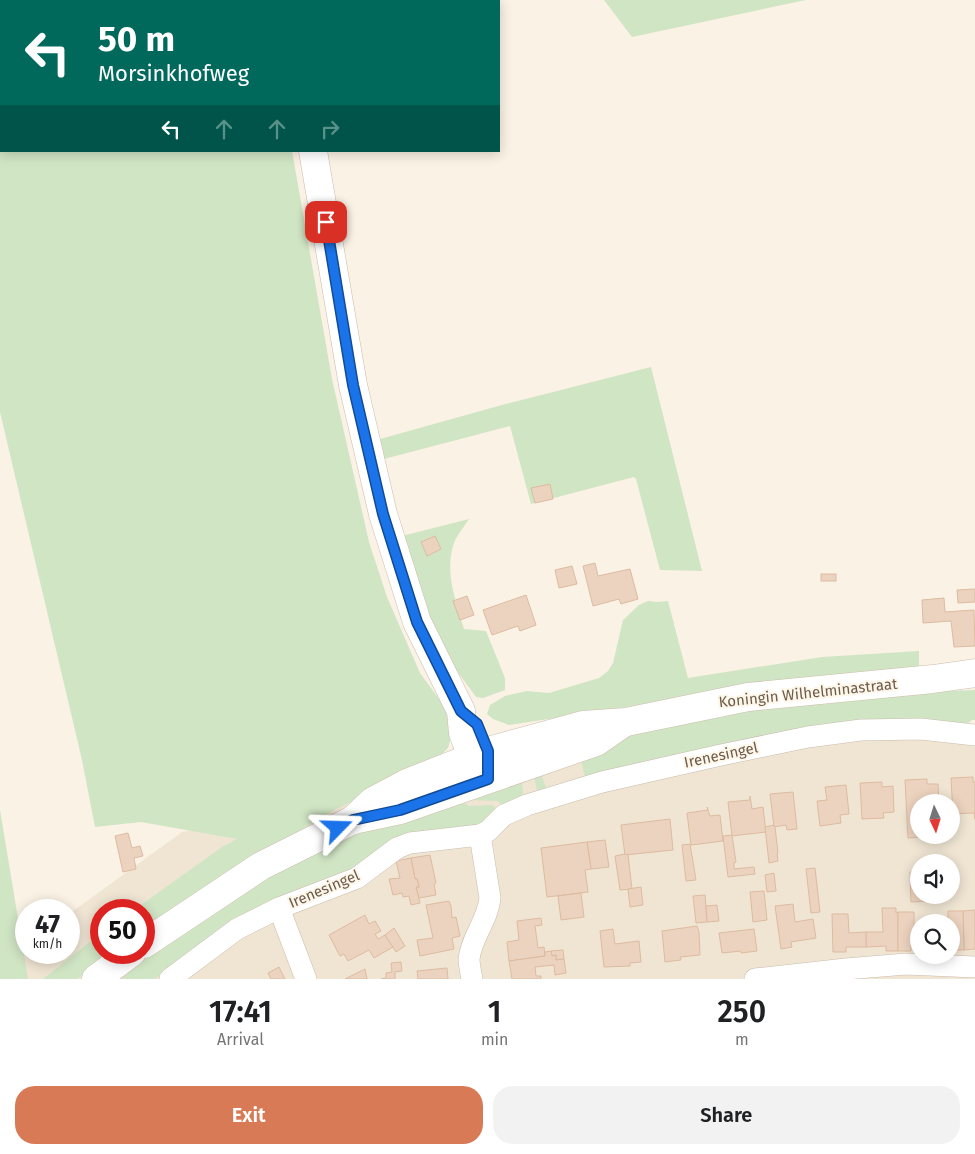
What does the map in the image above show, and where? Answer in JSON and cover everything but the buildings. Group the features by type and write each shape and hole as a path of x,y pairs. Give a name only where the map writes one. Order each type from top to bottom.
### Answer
{"main road":[{"path":"313,152 353,385 383,514 417,622 461,711 463,733 480,754 488,779"},
{"name":"Koningin Wilhelminastraat","path":"353,820 373,801 407,783 480,754 583,725 626,722 748,696 933,679 975,673"},
{"name":"Koningin Wilhelminastraat","path":"933,679 975,685"},
{"name":"Koningin Wilhelminastraat","path":"155,937 262,866 353,820 400,810 596,742 626,722"},
{"path":"96,979 116,964"}],"street":[{"name":"Irenesingel","path":"170,979 237,929 279,908 357,878 386,855 410,843 480,835 488,831 504,815 527,805 602,782 808,737 861,730 921,729 975,736"},
{"path":"472,979 469,960 472,947 489,908 490,898 480,835"},
{"name":"Irenesingel","path":"279,908 306,979"},
{"path":"755,979 906,964 975,967"}],"shaded area":[{"path":"728,723 975,725 975,979 0,979 0,964 15,953 15,964 80,964 80,906 182,832"}],"green space":[{"path":"604,0 806,0 632,37"},
{"path":"0,152 292,152 332,379 369,542 387,597 420,673 450,714 453,731 448,748 433,763 334,810 254,858 155,924 155,899 149,899 222,847 237,839 141,822 95,827 82,760 0,412"},
{"path":"651,367 702,571 660,570 634,477 531,504 510,426 384,459 380,439 502,405"},
{"path":"469,519 455,540 451,554 452,586 464,629 486,631 505,678 505,690 483,698 476,697 452,664 432,622 412,570 402,536"},
{"path":"648,601 668,601 688,678 822,657 919,651 919,670 746,689 509,725 493,719 487,714 490,705 505,696 527,691 549,693 599,678 608,671 613,663 623,620 639,605"},
{"path":"975,690 975,720 964,726 585,777 581,761 541,772 546,788 537,790 532,768 619,737 737,711 945,691"},
{"path":"522,782 523,794 519,799 503,806 497,801 469,800"},
{"path":"460,800 469,806 492,805 497,811 476,827 364,863 189,952 155,979 116,979 135,964 155,964 155,948 160,944 327,842"},
{"path":"0,810 15,901 15,964 26,964 28,979 0,979"},
{"path":"90,942 90,964 98,964 77,979 43,979 62,964 80,964 80,950"}],"route":[{"path":"326,222 353,385 383,514 417,622 441,667 461,711 477,724 488,751 488,779 400,810 353,820 338,828"}]}
